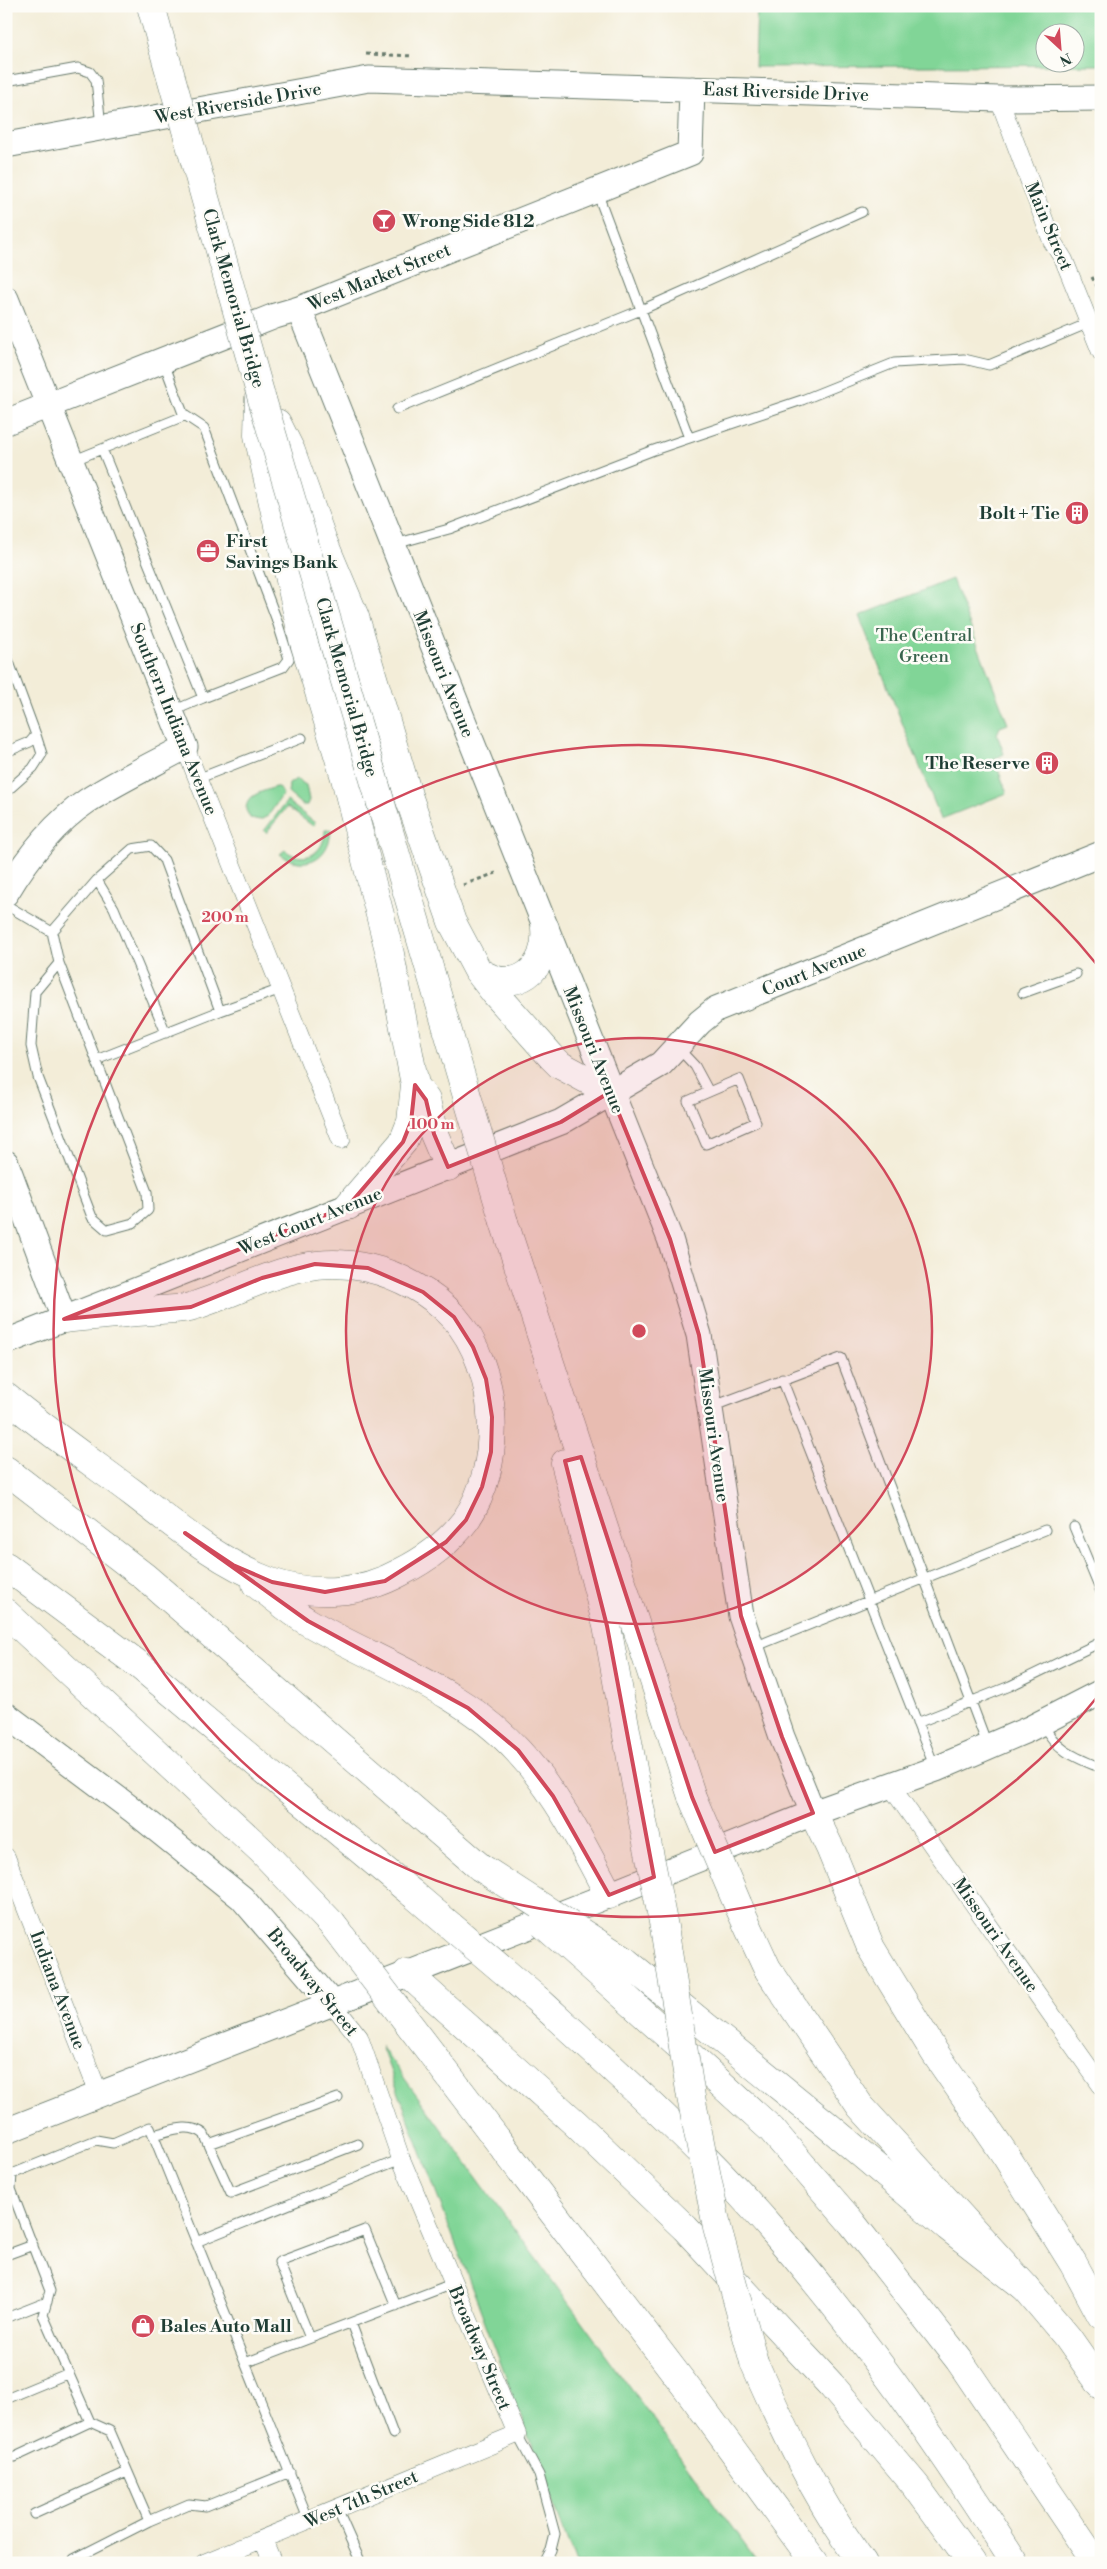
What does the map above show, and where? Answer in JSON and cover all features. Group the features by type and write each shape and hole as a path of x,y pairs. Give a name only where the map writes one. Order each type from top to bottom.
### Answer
{"main road":[{"name":"Clark Memorial Bridge","path":"151,6 259,389 504,1222"},
{"path":"259,389 291,451 323,541 355,617 439,888 452,922 478,971 495,993 560,1065 610,1092"},
{"path":"259,389 258,435 301,629 345,778 390,954 415,1085 410,1122 403,1142 348,1206"},
{"path":"478,971 496,980 516,980 525,976 533,970 543,956 545,928"},
{"path":"415,1085 426,1100 434,1134 448,1167"},
{"path":"504,1222 692,1797 767,1968 860,2106 1026,2288 1068,2338 1101,2385"},
{"path":"504,1222 607,1626 664,1927 691,2097 717,2227 754,2362 791,2446 842,2534 863,2563"},
{"path":"64,1319 191,1307 288,1270 315,1264 344,1264 389,1274 423,1292 454,1317 472,1347 486,1379 492,1417 491,1452 482,1487 466,1520 446,1542 414,1566 385,1581 352,1590 309,1591 272,1582 233,1566 185,1533"},
{"path":"15,1404 185,1533 308,1621 468,1708 511,1744 553,1796 609,1895"},
{"path":"6,1470 145,1577 480,1867 771,2129 852,2223 959,2360 1096,2563"},
{"path":"6,1566 139,1665 413,1894 538,2000 670,2122 774,2232 860,2336 1015,2563"},
{"path":"6,1614 262,1851 332,1924 696,2400 815,2563"},
{"path":"813,1812 830,1848 871,1948 935,2053 1006,2156 1068,2255 1101,2315"},
{"path":"480,1867 624,1960 827,2125 948,2227 1026,2288"},
{"path":"407,1974 575,2123 685,2228 838,2393 916,2486 972,2563"}],"street":[{"name":"West Riverside Drive","path":"6,145 369,79 471,82"},
{"name":"East Riverside Drive","path":"471,82 999,99 1101,98"},
{"name":"West Market Street","path":"6,422 275,316 299,309 690,153 692,89"},
{"name":"Main Street","path":"999,99 1052,240 1064,260 1101,352"},
{"name":"Southern Indiana Avenue","path":"6,299 341,1140"},
{"name":"Missouri Avenue","path":"299,309 610,1092 670,1238 699,1335 741,1616 782,1737 813,1812"},
{"path":"6,893 33,853 68,817 87,802 185,746"},
{"name":"Court Avenue","path":"610,1092 661,1064 678,1048 700,1022 716,1009 1101,854"},
{"name":"West Court Avenue","path":"6,1342 561,1122 610,1092"},
{"path":"6,1163 64,1319"},
{"path":"6,2131 331,2002 609,1895 813,1812 936,1769 1042,1723 1101,1692"},
{"name":"Broadway Street","path":"6,1715 171,1840 242,1898 359,2037 401,2159 452,2284 517,2434"},
{"name":"Missouri Avenue","path":"890,1785 1101,2085"},
{"name":"Indiana Avenue","path":"6,1858 98,2094"},
{"name":"West 7th Street","path":"204,2563 517,2434"},
{"path":"263,2540 272,2563"}],"lane":[{"path":"6,81 78,68 90,72 96,80 101,128"},
{"path":"596,190 689,438"},
{"path":"397,410 641,310 862,212"},
{"path":"393,544 457,526 689,438 802,400 894,362 964,359 989,364 1090,323"},
{"path":"163,360 183,414 204,428 276,618 289,659 283,668 170,712"},
{"path":"71,462 184,416 183,414"},
{"path":"102,449 203,698"},
{"path":"6,654 42,754 34,768 6,792"},
{"path":"6,752 30,742 36,735"},
{"path":"197,779 302,738"},
{"path":"52,932 96,880 132,849 151,846 164,860 220,1011"},
{"path":"96,880 114,908 166,1033"},
{"path":"6,905 52,932 59,963 147,1192 148,1210 134,1223 107,1230 92,1217 38,1077 31,1046 35,992 59,963"},
{"path":"1023,993 1076,974"},
{"path":"96,1060 281,989"},
{"path":"678,1048 695,1066 709,1092"},
{"path":"739,1079 756,1122 706,1144 688,1101 709,1092 739,1079"},
{"path":"710,1408 841,1358 988,1747"},
{"path":"782,1379 936,1769"},
{"path":"1074,1527 1101,1592"},
{"path":"751,1648 1045,1530"},
{"path":"917,1723 1019,1682 1101,1642"},
{"path":"1042,1723 1050,1739 1066,1753 1101,1768"},
{"path":"209,2144 338,2098"},
{"path":"149,2521 110,2431 90,2422 42,2315 50,2291 32,2245 10,2199 12,2174 96,2140 113,2143 150,2128 309,2520"},
{"path":"153,2135 186,2128 196,2128 204,2134 231,2193 358,2144"},
{"path":"196,2242 401,2159"},
{"path":"310,2338 278,2262 365,2230 396,2306"},
{"path":"6,2255 32,2245"},
{"path":"245,2363 452,2284"},
{"path":"6,2318 47,2302"},
{"path":"351,2323 393,2434"},
{"path":"6,2399 69,2373"},
{"path":"15,2457 90,2422"},
{"path":"517,2434 539,2475 555,2534 551,2550 544,2563"},
{"path":"34,2514 127,2472"},
{"path":"74,2559 149,2521 189,2504 206,2506 290,2472"},
{"path":"337,2509 361,2563"}],"path":[{"path":"1094,279 1101,294"},
{"path":"466,884 496,873"}],"highlighted area":[{"path":"415,1085 426,1100 434,1134 448,1167 561,1122 610,1092 670,1239 699,1335 741,1616 782,1737 813,1813 715,1852 692,1797 581,1457 565,1461 607,1626 654,1877 609,1895 553,1796 518,1750 468,1708 308,1621 185,1533 233,1565 272,1582 325,1592 385,1581 446,1542 466,1520 482,1487 491,1452 492,1417 486,1379 473,1347 454,1317 423,1292 368,1268 315,1264 262,1278 191,1307 64,1319 348,1206 403,1142 411,1122"}],"green space":[{"path":"757,6 1101,6 1101,65 1084,65 1084,22 1034,22 1034,65 755,67"},
{"name":"The Central Green","path":"952,579 1008,724 1000,727 997,734 1004,754 994,759 1007,793 941,819 859,616"},
{"path":"296,779 306,785 309,800 307,805 302,805 288,793 289,784"},
{"path":"279,787 283,794 268,816 260,820 250,818 246,810 249,800 256,794"},
{"path":"287,801 315,823 313,826 287,807 266,833 264,831"},
{"path":"325,830 331,830 330,840 326,849 314,860 298,862 280,854 285,850 299,857 312,855 321,845"},
{"path":"381,2046 758,2563 576,2563"}],"place":[{"name":"Wrong Side 812","path":"384,221"},
{"name":"Bolt + Tie","path":"1077,513"},
{"name":"First Savings Bank","path":"208,551"},
{"name":"The Reserve","path":"1047,763"},
{"name":"Bales Auto Mall","path":"143,2326"}]}
